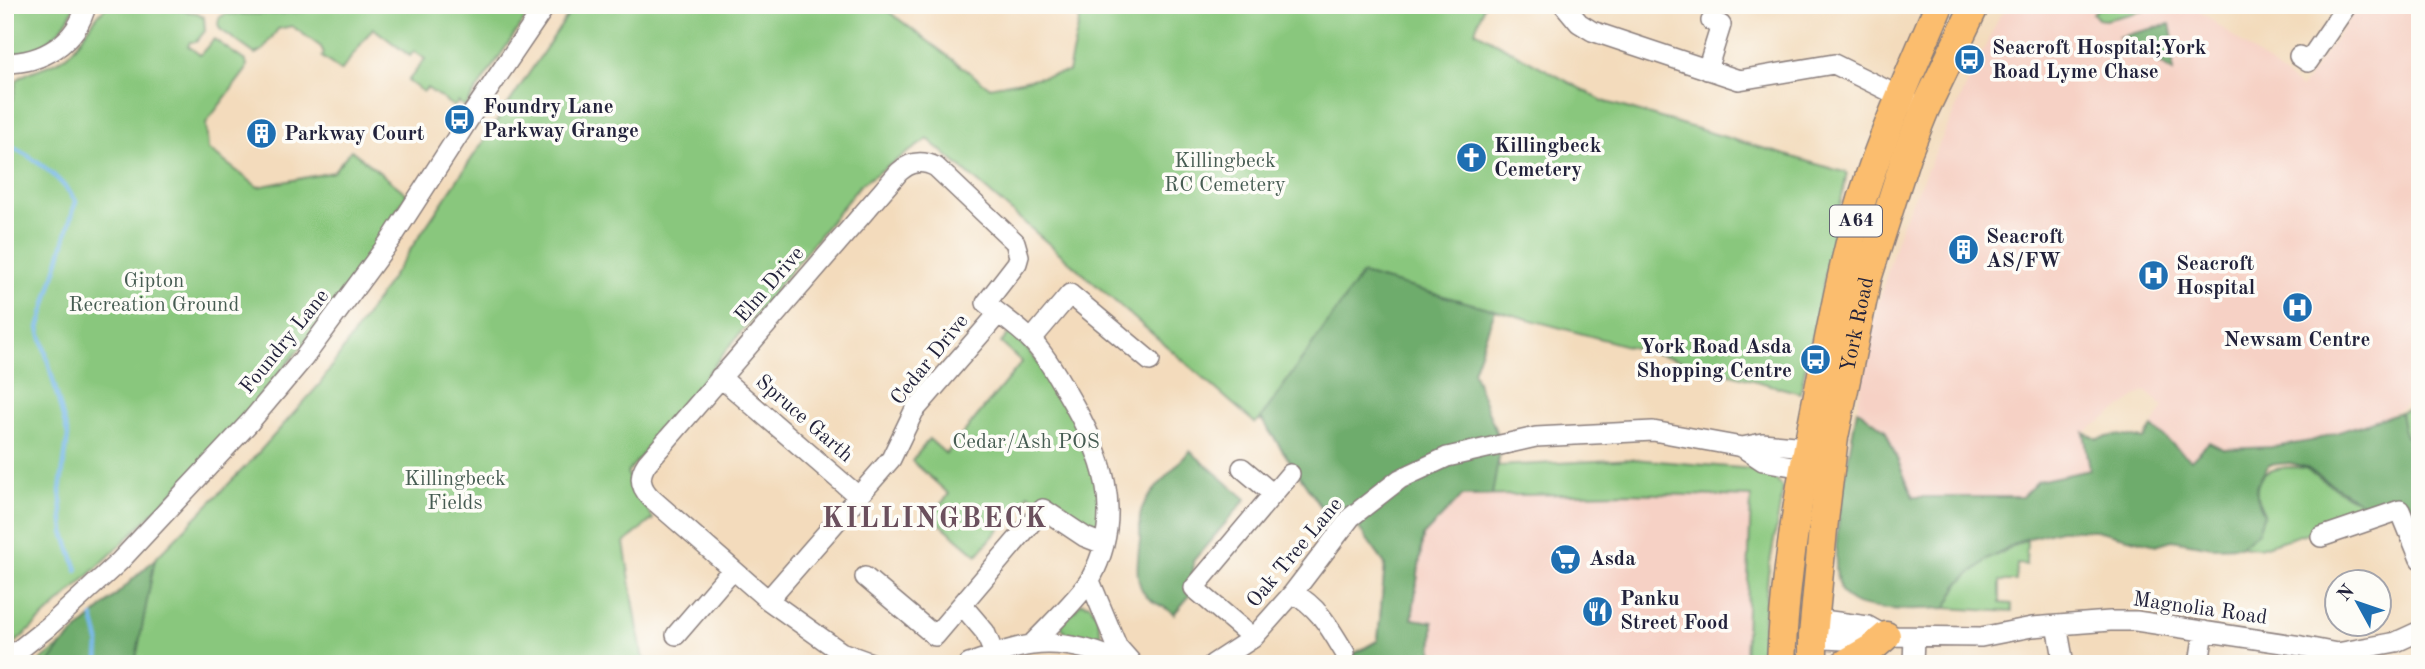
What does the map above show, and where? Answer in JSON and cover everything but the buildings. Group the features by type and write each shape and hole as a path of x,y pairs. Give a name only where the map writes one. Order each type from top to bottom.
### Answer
{"highway":[{"name":"York Road","path":"1813,664 1802,631 1805,458 1852,238 1868,178 1899,96 1939,5"},
{"name":"York Road","path":"1802,631 1829,609 1830,584 1822,537 1837,423 1867,279 1906,156 1925,109 1975,5"},
{"path":"1805,458 1832,459"},
{"path":"1845,664 1858,654 1871,649 1886,636"}],"street":[{"path":"5,63 23,63 48,55 69,38 83,16 86,5"},
{"name":"Foundry Lane","path":"5,662 48,627 135,546 250,422 303,359 392,238 546,5"},
{"path":"1564,5 1579,23 1592,32 1739,80 1834,64 1925,109"},
{"path":"2299,56 2308,62 2347,5"},
{"path":"1707,70 1721,25 1711,21"},
{"name":"Elm Drive","path":"874,664 835,658 650,498 641,485 640,477 647,463 720,377 899,172 913,163 921,162 936,167 1015,242 1019,256 1017,263 986,303 998,313"},
{"path":"1031,340 1070,294 1150,361"},
{"path":"998,313 1031,340 1082,418 1099,456 1108,496 1109,522 1090,581 1031,645"},
{"name":"Cedar Drive","path":"768,600 891,459 914,411 998,313"},
{"name":"Spruce Garth","path":"720,377 858,496"},
{"name":"Oak Tree Lane","path":"1213,664 1253,638 1293,593 1350,517 1400,480 1447,457 1536,437 1653,431 1742,447 1762,443 1805,458"},
{"path":"1242,468 1273,494"},
{"path":"1253,638 1194,587 1290,474"},
{"path":"864,577 935,636 1043,509 1085,537 1103,544"},
{"path":"2321,537 2400,510 2420,559"},
{"path":"676,635 732,570"},
{"path":"1090,581 1117,646 1133,664"},
{"path":"1293,593 1324,617 1345,653"},
{"path":"962,605 985,632 995,656"},
{"name":"Magnolia Road","path":"1802,631 1868,626 1886,636 1981,637 2004,631 2057,625 2136,621 2204,631 2336,659 2396,642 2420,631"},
{"path":"2057,625 2064,664"},
{"path":"2199,664 2204,631"},
{"path":"1913,664 1914,637"},
{"path":"970,664 1031,645 1067,645 1102,653 1126,664"}],"shaded area":[{"name":"Seacroft Hospital","path":"2015,5 2192,5 2301,88 2359,5 2420,5 2420,393 2400,409 2370,424 2259,456 2191,461 2152,427 2164,407 2145,391 2085,432 2090,470 2038,481 2022,497 1913,497 1885,430 1857,409 1874,317 1902,223 2000,15"},
{"path":"1626,493 1751,497 1745,664 1432,664 1433,622 1412,620 1423,536 1462,496"}],"green space":[{"path":"5,5 75,5 63,26 48,41 28,51 5,54"},
{"name":"Gipton Recreation Ground","path":"108,5 140,5 198,13 204,18 205,31 196,42 190,42 188,46 200,55 214,39 245,61 246,70 206,123 208,149 258,187 333,172 351,150 407,194 322,321 224,438 117,549 5,652 5,137 17,80 66,56"},
{"path":"365,5 531,5 531,10 465,107 458,102 454,107 427,88 423,92 408,81 425,59 414,51 410,56 373,28 341,71 322,57 324,53 321,47 292,26 278,29 263,50 255,54 220,29 218,24 219,18 225,14 277,14"},
{"path":"575,5 880,5 989,87 1068,72 1083,5 1484,5 1475,31 1603,101 1847,173 1800,393 1495,310 1473,371 1501,445 1498,466 1633,459 1753,469 1774,477 1783,489 1768,574 1760,664 1745,664 1751,497 1626,493 1462,496 1423,536 1412,619 1433,622 1432,664 1336,664 1378,640 1385,564 1351,517 1334,526 1261,419 1255,423 928,139 860,185 627,473 653,519 624,543 642,655 648,664 37,664 64,643 155,559 251,461 320,384"},
{"path":"2102,5 2137,5 2143,11 2105,20 2098,19 2093,13"},
{"path":"2170,24 2173,72 2119,37"},
{"path":"1362,274 1495,310 1473,371 1501,445 1492,495 1462,496 1423,536 1412,619 1433,622 1432,664 1336,664 1378,641 1385,564 1351,517 1334,526 1261,418"},
{"name":"Cedar/Ash POS","path":"1011,331 1047,374 1078,424 1097,478 1100,506 1097,534 1029,494 977,555 931,516 949,494 912,461 929,439 946,454 1022,362 1001,343"},
{"path":"2420,402 2420,450 2407,438 2400,412 2417,406"},
{"path":"1857,409 1885,430 1913,497 2022,497 2038,481 2090,470 2084,432 2097,439 2117,435 2144,439 2152,427 2191,460 2209,442 2223,449 2274,447 2311,441 2400,412 2407,438 2420,450 2420,504 2411,511 2406,501 2386,508 2368,507 2305,467 2290,463 2269,465 2257,488 2264,514 2258,532 2240,546 2212,547 2172,540 2156,545 2096,530 2060,530 2022,540 1987,560 1959,583 1946,608 1871,607 1860,605 1846,597 1840,589 1836,574 1838,528"},
{"path":"1190,451 1246,499 1193,561 1192,593 1174,614 1150,599 1140,585 1140,517 1148,498"},
{"path":"2291,467 2305,468 2349,497 2386,508 2259,548 2240,546 2258,531 2264,514 2257,494 2259,480 2270,471"},
{"path":"2027,539 2026,565 2017,564 2016,581 2000,581 2000,603 2012,604 2012,612 1946,608 1959,583 1987,560"},
{"path":"155,559 135,664 48,664 64,643"},
{"path":"1081,603 1090,605 1097,615 1101,634 1097,640 1071,637 1061,625"}],"waterway":[{"path":"5,144 45,168 62,183 76,201 39,328 68,436 60,490 64,532 77,570"},
{"path":"93,617 99,641 98,664"}],"place":[{"name":"Seacroft Hospital;York Road Lyme Chase","path":"1969,60"},
{"name":"Foundry Lane Parkway Grange","path":"460,119"},
{"name":"Parkway Court","path":"261,134"},
{"name":"Killingbeck Cemetery","path":"1471,158"},
{"name":"Seacroft AS/FW","path":"1963,249"},
{"name":"Seacroft Hospital","path":"2153,276"},
{"name":"Newsam Centre","path":"2297,308"},
{"name":"York Road Asda Shopping Centre","path":"1815,359"},
{"name":"Asda","path":"1566,559"},
{"name":"Panku Street Food","path":"1597,611"}],"district":[{"name":"KILLINGBECK","path":"935,520"}],"park label":[{"name":"Killingbeck RC Cemetery","path":"1225,173"},
{"name":"Killingbeck Fields","path":"455,491"}]}
